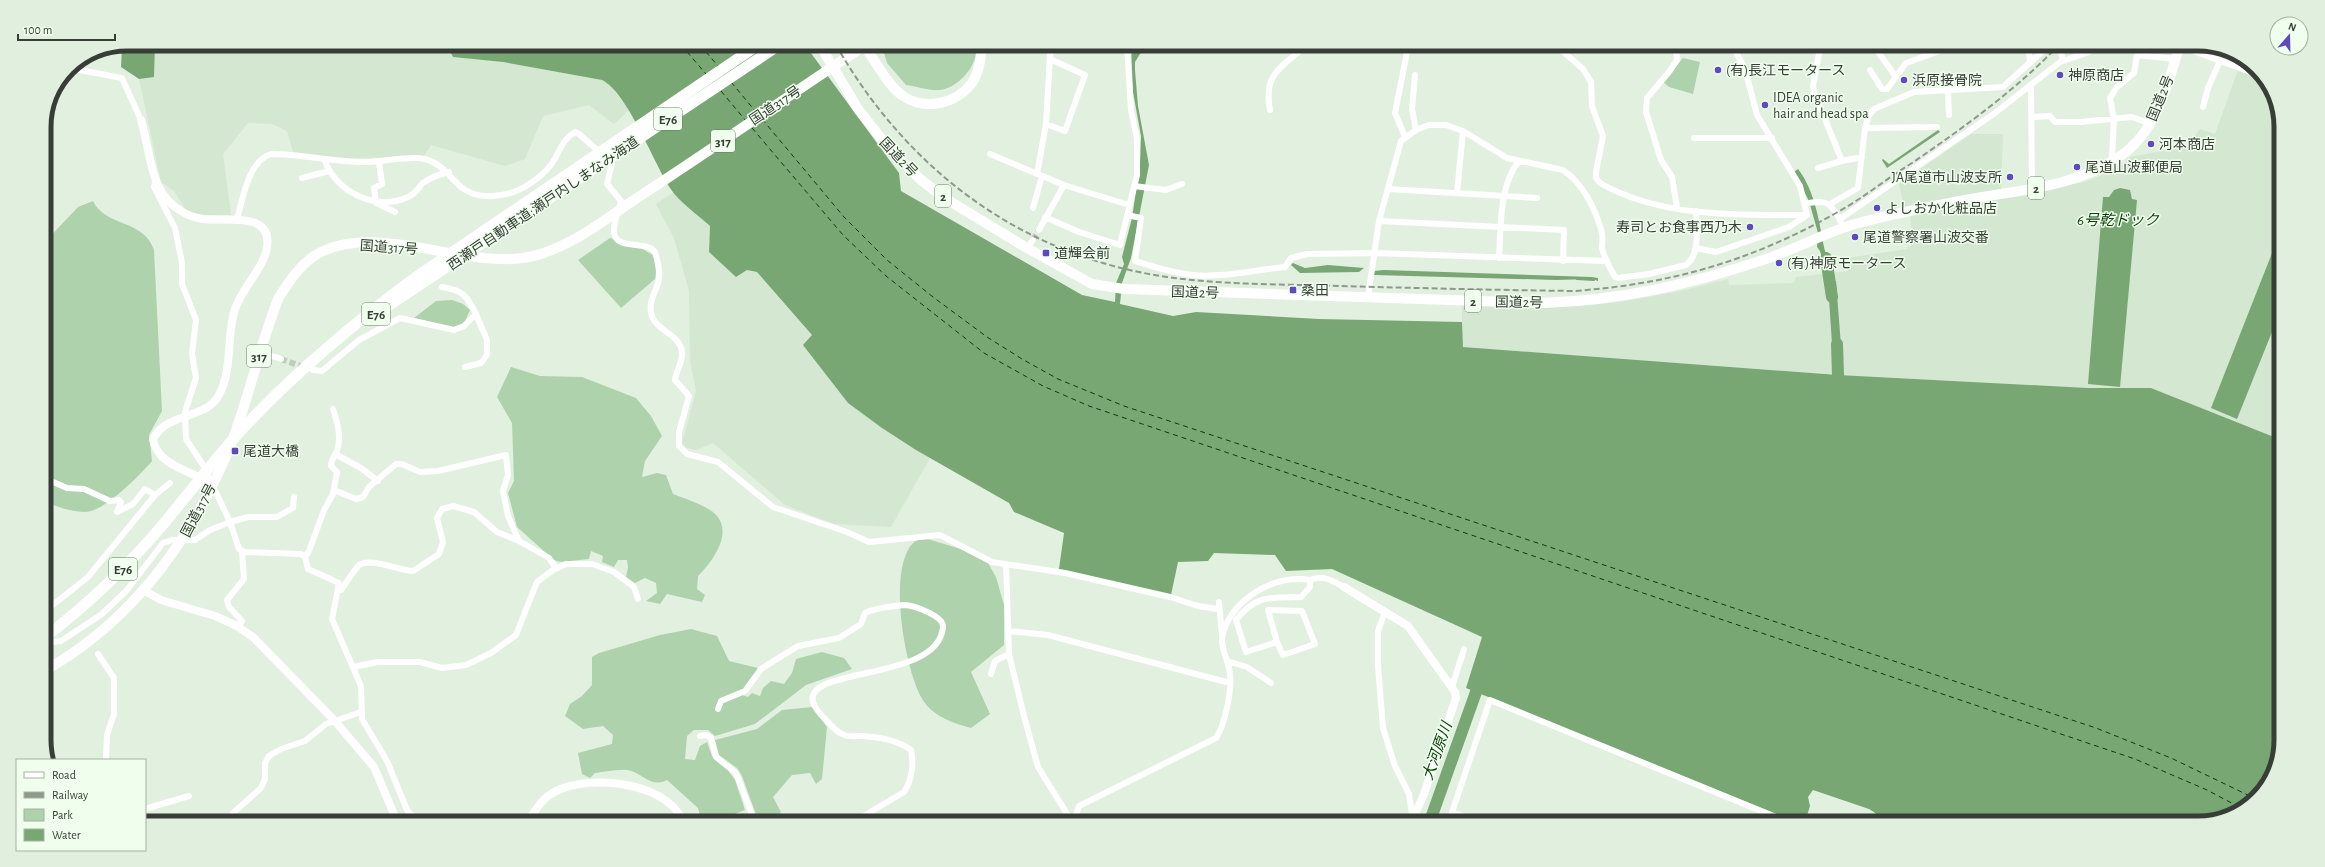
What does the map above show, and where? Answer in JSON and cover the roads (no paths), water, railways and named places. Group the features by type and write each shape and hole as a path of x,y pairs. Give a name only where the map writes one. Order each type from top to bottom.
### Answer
{"highway":[{"name":"西瀬戸自動車道;瀬戸内しまなみ海道","path":"422,278 749,51"},
{"name":"西瀬戸自動車道;瀬戸内しまなみ海道","path":"51,637 127,565 247,424 292,379 371,310 770,51"},
{"name":"国道2号","path":"824,51 858,109 888,147 920,179 943,197 1030,244 1092,284 1120,289 1542,303 1604,300 1695,282 1812,242 1825,236 1842,223 2058,184 2083,176 2118,158 2137,142 2151,124 2161,103 2178,51"},
{"name":"国道317号","path":"51,667 100,632 145,591 180,544 229,449 279,297 290,279 314,256 331,248 372,243 508,260 549,252 581,235 857,51"},
{"name":"国道317号","path":"868,51 904,96 929,105 952,100 962,94 972,83 978,71 981,51"}],"street":[{"path":"1033,208 1046,124 1050,59 1052,51"},
{"path":"1045,217 1079,232 1120,245 1137,175 1137,140 1131,110 1131,51"},
{"path":"1270,110 1267,93 1271,78 1301,51"},
{"path":"1405,137 1395,113 1407,51"},
{"path":"1563,51 1583,69 1590,82 1592,106 1603,136 1596,178 1610,189 1645,203 1696,211 1807,215"},
{"path":"1676,51 1677,60 1647,98 1646,112 1661,160 1672,177 1677,208"},
{"path":"1735,51 1745,70 1757,115 1800,186 1807,215"},
{"path":"1819,51 1813,86 1814,92 1842,161"},
{"path":"1877,51 1896,77"},
{"path":"1870,70 1882,89 1887,88 1906,63 1940,51"},
{"path":"2029,51 2030,63"},
{"path":"1830,204 1858,188 1865,128 1869,115 1874,109 1914,92 2002,87 2043,51"},
{"path":"2061,51 2063,60"},
{"path":"1804,204 1824,201 1830,204 1842,223 1995,113 2063,60 2090,51"},
{"path":"2193,51 2251,72"},
{"path":"2118,158 2112,157 2114,118 2110,98 2117,87 2134,73 2137,55 2176,59"},
{"path":"1046,124 1065,131 1085,75 1050,59"},
{"path":"2203,107 2208,88 2220,61"},
{"path":"78,70 122,78 141,120 155,182 154,187 175,228 182,263 182,284 196,320 192,354 196,378 184,427 186,439 203,464 230,522 239,549 242,551 244,579 227,600 229,607 242,621 238,627"},
{"path":"1414,75 1412,109 1416,130"},
{"path":"2031,85 2033,117 2032,188"},
{"path":"1948,90 1949,115"},
{"path":"2033,117 2050,116 2055,122 2080,122 2132,117 2151,124"},
{"path":"1368,297 1379,221 1401,141 1416,130 1429,125 1446,125 1463,131 1507,158 1563,170 1585,193 1602,234 1602,248 1607,261 1615,277 1618,278 1649,274 1686,265 1690,262 1696,248 1696,211"},
{"path":"1865,128 1937,127"},
{"path":"1457,193 1463,131"},
{"path":"237,219 251,176 265,156 277,154 325,161 379,162 422,158 439,165 449,172 460,186 477,194 491,196 514,192 528,184 550,166 570,135 575,132 579,134 612,164 607,184 621,201 614,229 615,236 622,243 648,246 655,252 660,276 651,299 651,313 658,326 680,344 682,356 675,380 689,396 679,432 679,446 687,454 718,462 773,507 847,532 869,542 940,535 976,556 992,562 1066,573 1170,597 1198,606 1219,606 1222,640 1230,674 1223,729 1216,738 1079,806 1076,815"},
{"path":"1694,138 1772,138"},
{"path":"990,154 1064,186 1129,205"},
{"path":"1818,168 1862,157"},
{"path":"325,161 329,171 336,180 360,196 395,212"},
{"path":"1499,258 1505,196 1512,169 1519,161"},
{"path":"376,203 374,188 382,184 379,162"},
{"path":"302,178 329,171"},
{"path":"376,203 406,198 418,192 423,184 441,174 449,172"},
{"path":"155,182 170,203 189,215 203,219 248,220 262,228 267,241 267,248 264,257 243,290 236,305 232,321 225,376 219,397 209,406 164,425 153,439 154,446 163,459 212,484"},
{"path":"1134,186 1166,190 1182,184"},
{"path":"1039,230 1045,217 1064,186"},
{"path":"1388,190 1537,198"},
{"path":"1127,215 1141,218 1135,261 1168,272 1193,275 1220,275 1285,267 1291,258 1307,254 1375,253 1607,261"},
{"path":"1696,248 1716,252 1790,227 1807,215"},
{"path":"1379,221 1564,230 1563,260"},
{"path":"442,288 461,292 469,300 487,340 487,355 481,363 465,367"},
{"path":"313,370 322,371 359,340 400,318 454,330 464,326 476,314"},
{"path":"260,352 281,359"},
{"path":"305,557 309,552 324,510 334,490 338,472 331,466 331,461 340,440 333,409"},
{"path":"335,454 361,468 378,481"},
{"path":"334,490 356,500 363,497 369,487 378,481 391,467 396,464 402,464 420,472 438,471 506,455 508,475 503,491 508,516 519,541"},
{"path":"51,481 67,488 84,489 110,501 119,500 121,502 118,512 133,504 145,489 155,495"},
{"path":"51,606 88,577 155,495 170,483"},
{"path":"51,640 61,642 102,614 127,590 156,550 163,543 172,540 196,540 210,530 248,517 277,517 293,508 294,497"},
{"path":"338,589 341,590 359,566 365,563 373,562 413,571 439,554 443,542 437,518 439,512 446,506 453,506 474,512 497,532 519,541 549,558 556,568"},
{"path":"242,551 301,554 305,557 308,569 339,584 332,619 361,686 361,712 365,729 378,745 407,810 412,816"},
{"path":"354,667 378,662 420,662 442,668 466,666 491,653 516,635 538,582 556,568 578,562 603,567 614,572 634,588 638,599"},
{"path":"1006,564 1009,654 1038,767 1067,816"},
{"path":"1222,640 1231,618 1246,598 1265,587 1283,582 1310,580 1317,577 1326,578 1344,587 1408,626 1452,687 1456,698 1414,816"},
{"path":"1277,642 1246,652 1236,620 1246,606 1262,599 1301,597 1310,587 1310,580"},
{"path":"145,591 162,600 215,616 253,636 334,720 374,767 384,786 395,816"},
{"path":"718,709 721,701 745,691 757,673 778,658 798,646 839,638 861,624 865,613 871,610 905,605 935,615 941,620 944,627 937,643 928,653 896,668 857,674 817,688 813,694 813,703 820,713 845,735 880,737 906,746 911,750 911,774 904,792 864,816"},
{"path":"1268,610 1302,610 1315,644 1283,655 1277,642 1268,610"},
{"path":"1384,612 1378,631 1378,666 1383,728 1395,766 1409,794 1412,816"},
{"path":"1008,631 1056,637 1230,683"},
{"path":"1452,687 1464,649"},
{"path":"98,654 114,678 114,714 107,735 106,759"},
{"path":"991,674 995,661 1009,654"},
{"path":"1227,661 1247,667 1271,683"},
{"path":"1451,816 1490,700 1773,816"},
{"path":"232,816 261,788 264,783 265,763 268,756 281,749 305,741 326,724 334,720 361,712"},
{"path":"700,736 706,735 711,738 716,757 736,773 752,816"},
{"path":"532,816 548,795 571,787 605,783 634,786 656,793 676,808 680,816"},
{"path":"146,809 189,796"},
{"path":"1452,812 1462,816"}],"water":[{"path":"122,51 155,51 154,77 139,79 121,67"},
{"path":"450,51 809,51 899,173 901,191 1082,295 1115,302 1116,283 1124,264 1122,257 1132,218 1140,164 1141,136 1133,92 1131,51 1142,51 1135,62 1135,70 1138,106 1149,165 1131,258 1122,283 1120,304 1173,316 1196,312 1319,319 1462,322 1463,347 1838,375 2088,388 2151,388 2274,437 2274,740 2273,754 2270,764 2264,778 2252,794 2240,803 2222,812 2198,816 1880,816 1869,809 1813,790 1808,797 1810,806 1807,816 1781,816 1466,688 1482,637 1332,569 1286,571 1275,555 1214,553 1208,561 1178,562 1171,595 1059,569 1064,533 1014,512 1009,503 916,450 882,428 848,403 803,345 812,335 757,272 747,270 736,277 709,252 710,226 683,203 670,188 630,112 621,98 611,87 602,80 503,62 453,57"},
{"path":"1938,130 1940,132 1887,168 1882,160 1883,159 1889,164"},
{"path":"1798,169 1809,187 1818,217 1825,250 1834,273 1827,274 1820,251 1817,247 1818,233 1809,201 1794,172"},
{"name":"6号乾ドック","path":"2120,188 2130,190 2132,199 2137,200 2120,387 2088,384 2103,197 2109,197 2114,190"},
{"path":"2274,248 2274,327 2237,419 2211,408"},
{"path":"1293,263 1305,268 1328,265 1364,268 1359,272 1300,273 1291,265"},
{"path":"1384,270 1592,277 1598,278 1598,281 1592,279 1556,280 1374,275 1374,271"},
{"path":"1836,281 1842,359 1833,359 1828,283"}],"waterway":[{"path":"1826,258 1832,297"},
{"path":"1577,279 1594,280"},
{"path":"1837,344 1838,375"},
{"name":"大河原川","path":"1432,816 1476,692"}],"tunnel":[{"path":"1033,240 1039,230"},
{"path":"281,359 306,368"}],"railway":[{"path":"840,51 865,90 898,131 934,168 974,200 1018,228 1064,250 1114,266 1167,277 1209,282 1574,291 1610,288 1677,276 1741,257 1804,230 1855,202 1950,136 2023,80 2053,51"}],"place":[{"name":"(有)長江モータース","path":"1718,70"},
{"name":"神原商店","path":"2060,75"},
{"name":"浜原接骨院","path":"1904,80"},
{"name":"IDEA organic hair and head spa","path":"1765,105"},
{"name":"河本商店","path":"2151,144"},
{"name":"尾道山波郵便局","path":"2077,167"},
{"name":"JA尾道市山波支所","path":"2010,177"},
{"name":"よしおか化粧品店","path":"1877,208"},
{"name":"寿司とお食事西乃木","path":"1750,227"},
{"name":"尾道警察署山波交番","path":"1855,237"},
{"name":"道輝会前","path":"1046,253"},
{"name":"(有)神原モータース","path":"1779,263"},
{"name":"桑田","path":"1293,290"},
{"name":"尾道大橋","path":"235,451"}]}
